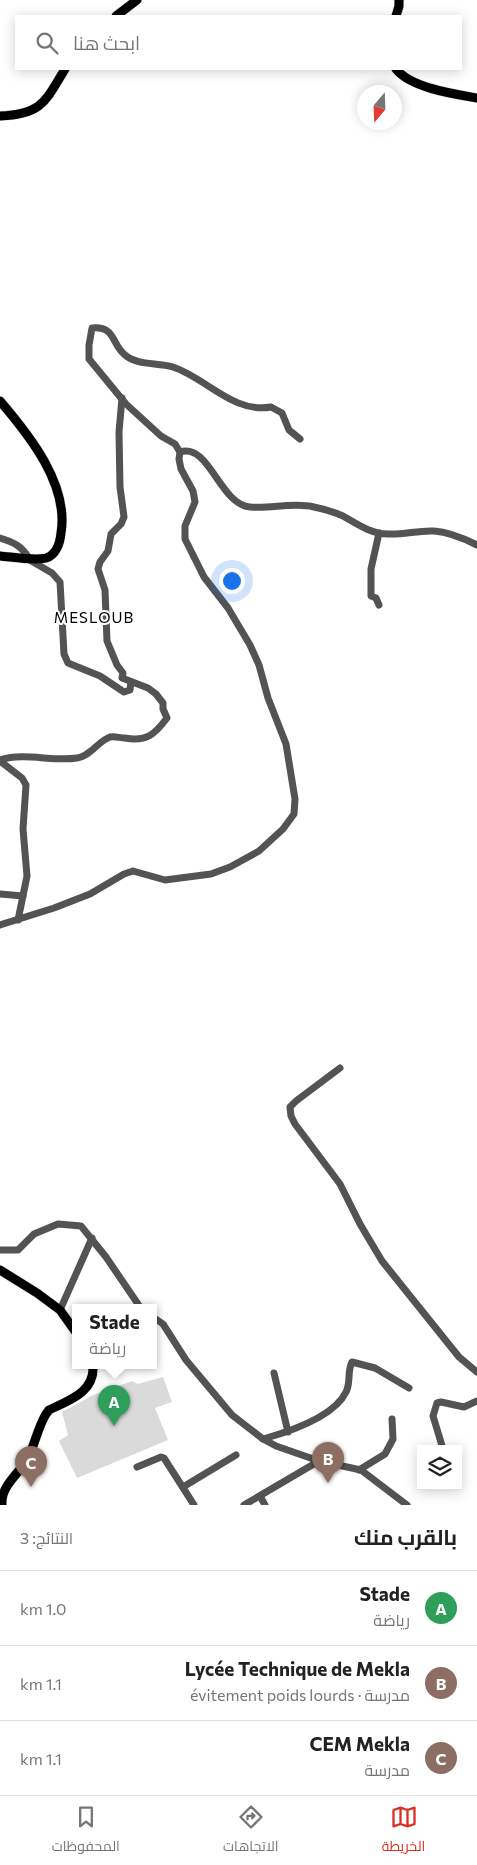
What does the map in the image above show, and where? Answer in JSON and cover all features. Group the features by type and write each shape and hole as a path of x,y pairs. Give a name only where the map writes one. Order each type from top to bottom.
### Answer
{"main road":[{"path":"117,15 137,0"},
{"path":"396,15 399,6 398,0"},
{"path":"0,116 30,112 38,107 47,98 64,70"},
{"path":"397,70 412,81 432,89 477,98"},
{"path":"0,401 47,464 57,489 62,509 62,532 56,551 45,558 0,556"},
{"path":"0,1270 60,1310 72,1327"},
{"path":"2,1505 3,1488 27,1460 46,1414 49,1410 79,1395 88,1388 92,1379 93,1369"}],"street":[{"path":"0,925 90,894 124,874 133,872 165,880 211,874 230,867 259,851 283,829 294,814 295,799 286,744 268,698 259,665 250,645 228,608 204,577 185,539 185,526 195,502 192,491 181,469 180,452 175,444 150,427 89,359 92,328 100,327 112,334 117,346 125,355 139,362 173,367 244,405 261,409 272,407 282,413 289,430 300,439"},
{"path":"0,760 8,757 26,756 67,759 84,757 108,738 142,739 156,732 167,718 163,703 156,694 148,688 122,678 123,673 117,665 107,641 104,590 98,569 100,562 108,552 111,534 121,524 124,517 120,486 119,432 122,398"},
{"path":"180,452 186,450 194,452 203,460 230,498 238,504 254,508 290,505 311,506 342,516 357,525 379,532 388,534 434,531 451,534 477,544"},
{"path":"379,532 371,568 371,596 376,598 380,606"},
{"path":"0,538 23,548 27,558 52,573 60,582 64,654 68,663 100,676 124,692 130,690 131,682"},
{"path":"0,760 22,778 26,785 23,829 27,876 18,920"},
{"path":"0,894 23,896"},
{"path":"340,1068 296,1101 290,1107 291,1116 340,1184 360,1224 382,1261 459,1357 477,1372"},
{"path":"0,1250 18,1250 34,1234 58,1224 81,1226 92,1238 138,1304"},
{"path":"60,1310 92,1238"},
{"path":"157,1320 163,1324 186,1360 232,1415 263,1439 276,1446 319,1461 358,1470 407,1505"},
{"path":"263,1439 288,1432 322,1415 341,1401 348,1389 352,1362 375,1368 409,1388"},
{"path":"274,1373 288,1432"},
{"path":"442,1445 434,1416 437,1403 441,1402 464,1407 477,1402"},
{"path":"358,1470 385,1454 393,1439 392,1419"},
{"path":"183,1487 236,1455"},
{"path":"137,1468 163,1457 194,1505"},
{"path":"244,1505 319,1461"},
{"path":"260,1496 265,1505"}],"shaded area":[{"path":"163,1377 172,1402 155,1408 168,1440 77,1478 59,1441 68,1435 62,1412 93,1395 132,1381 138,1384"}],"place":[{"name":"Stade","path":"114,1426"},
{"name":"Lycée Technique de Mekla","path":"328,1483"},
{"name":"CEM Mekla","path":"31,1487"}],"district":[{"name":"MESLOUB","path":"94,617"}]}
